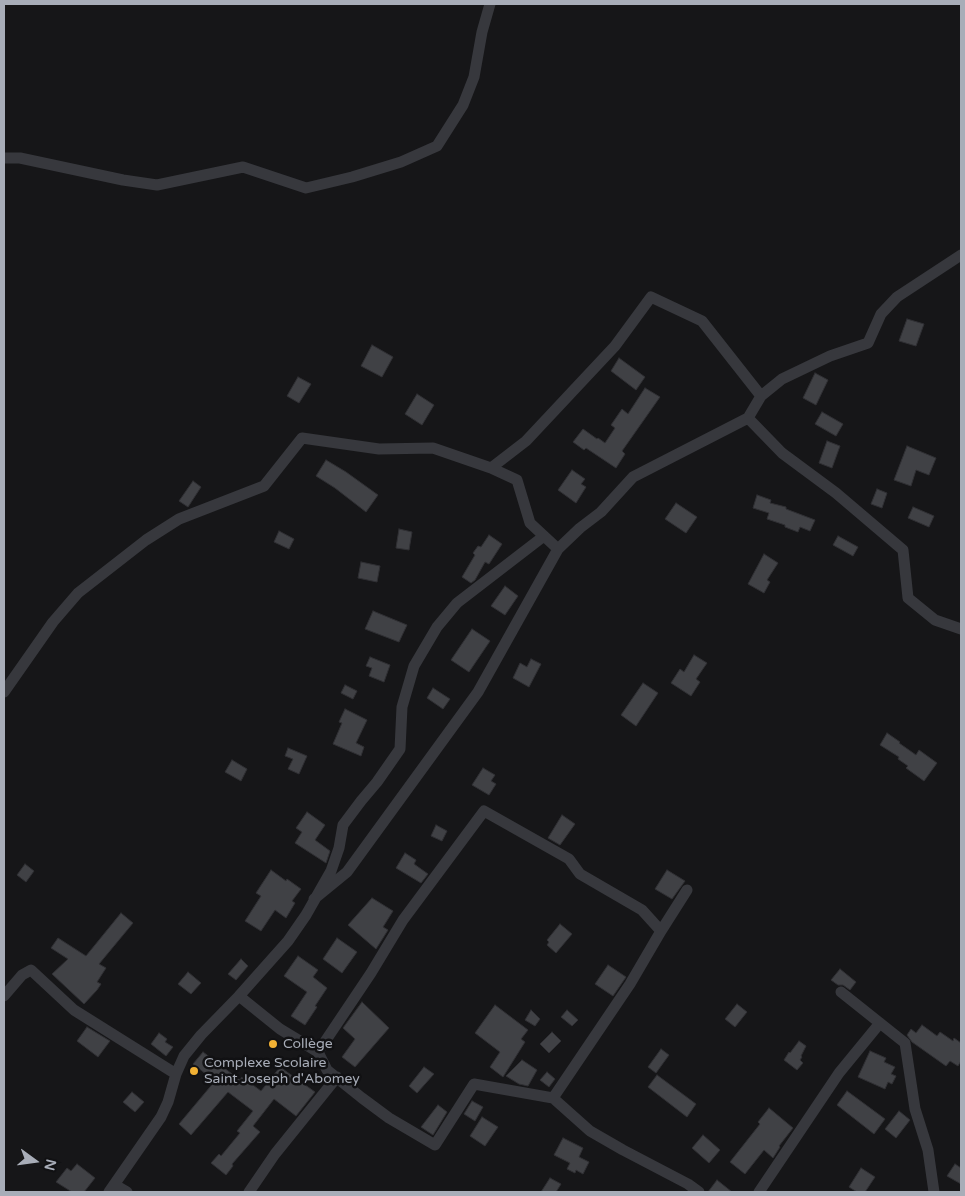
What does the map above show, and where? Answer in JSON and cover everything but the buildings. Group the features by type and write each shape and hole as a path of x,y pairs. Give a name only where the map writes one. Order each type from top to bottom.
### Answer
{"street":[{"path":"4,158 20,158 123,180 157,185 243,166 306,188 352,177 401,162 436,146 463,105 474,77 482,32 490,4"},
{"path":"314,899 347,872 478,692 558,549 580,528 601,512 633,477 748,418 761,396 782,379 830,356 868,344 881,314 897,297 961,255"},
{"path":"491,468 526,442 615,346 650,297 702,321 761,396"},
{"path":"748,418 782,453 836,493 902,550 908,598 935,620 961,629"},
{"path":"4,692 52,622 78,594 146,540 179,519 264,486 302,438 380,449 433,448 491,468 517,480 530,523 558,549"},
{"path":"127,1192 112,1189 161,1117 184,1056 288,941 306,915 331,871 339,848 343,825 400,749 402,707 414,666 437,627 457,603 544,536"},
{"path":"318,1052 371,973 403,920 484,811 569,859 580,874 642,910 661,931"},
{"path":"553,1098 630,984 687,890"},
{"path":"4,996 22,975 31,970 74,1010 176,1074"},
{"path":"840,992 905,1043 915,1109 928,1150 934,1192"},
{"path":"239,996 280,1029 318,1052 327,1070 389,1118 435,1145 474,1084 553,1098 590,1131 688,1184 699,1192"},
{"path":"759,1192 839,1073 880,1023"},
{"path":"249,1192 275,1154 337,1077"}],"place":[{"name":"Collège","path":"273,1044"},
{"name":"Complexe Scolaire Saint Joseph d'Abomey","path":"194,1071"}]}
